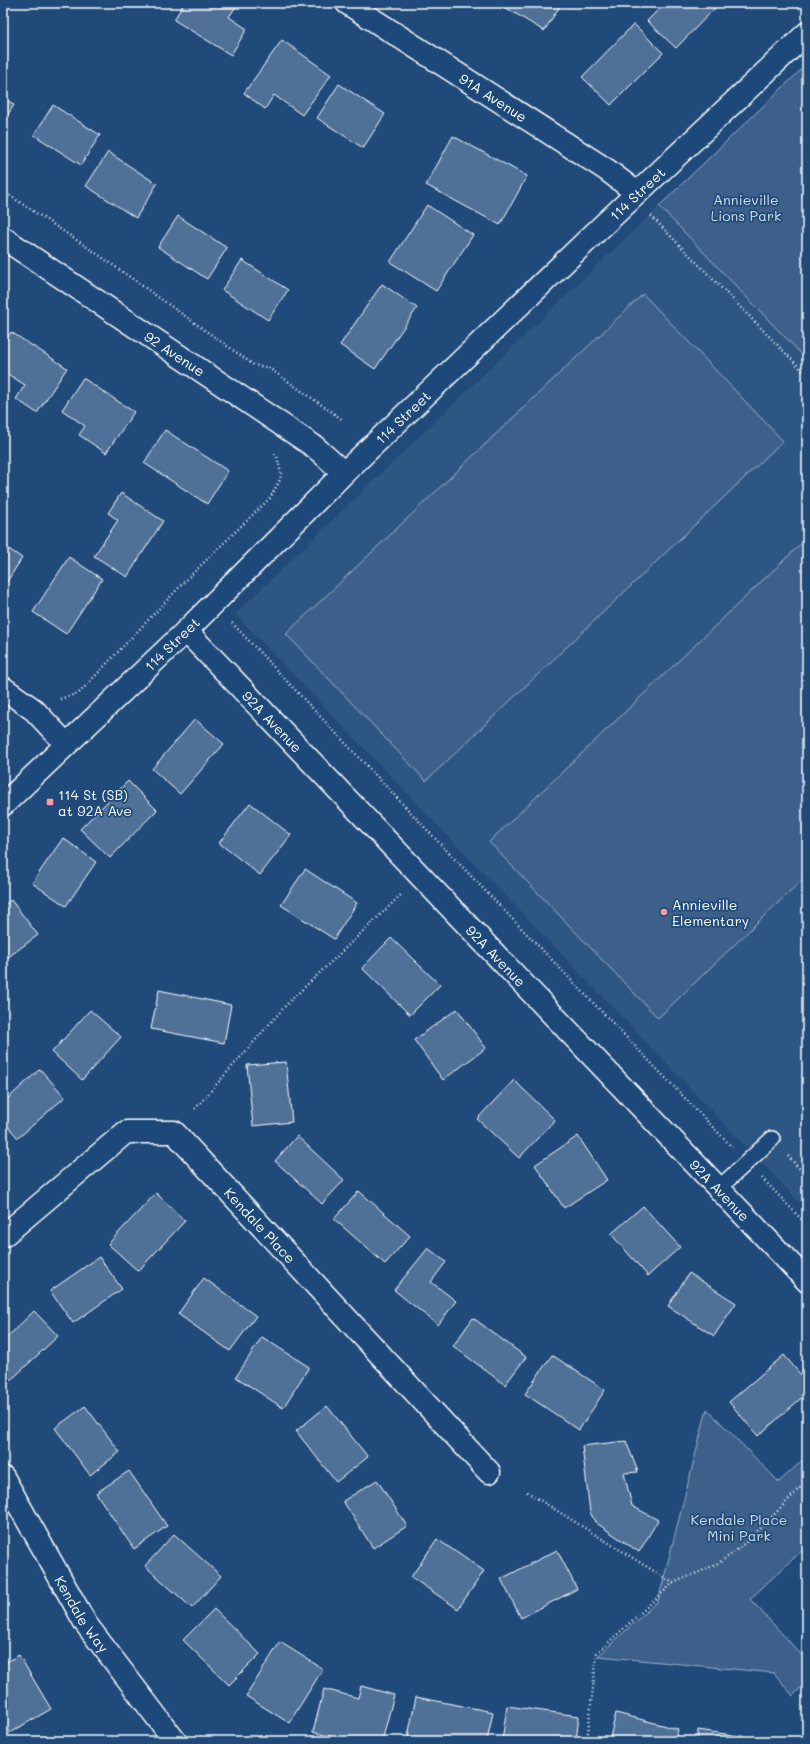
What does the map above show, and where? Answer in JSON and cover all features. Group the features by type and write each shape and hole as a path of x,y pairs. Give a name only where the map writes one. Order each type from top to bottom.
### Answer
{"street":[{"name":"91A Avenue","path":"347,3 607,170 637,193"},
{"name":"114 Street","path":"3,805 186,631 344,473 807,33"},
{"name":"92 Avenue","path":"3,238 314,447 344,473"},
{"name":"92A Avenue","path":"186,631 807,1281"},
{"path":"3,688 34,710 66,744"},
{"name":"Kendale Place","path":"3,1236 126,1132 174,1132 489,1472"},
{"name":"Kendale Way","path":"3,1477 86,1624 175,1741"}],"lane":[{"path":"719,1188 772,1139"}],"path":[{"path":"3,191 93,251 254,365 269,368 343,420"},
{"path":"650,214 807,375"},
{"path":"58,700 79,693 188,578 270,498 280,480"},
{"path":"231,624 807,1225"},
{"path":"195,1109 287,1004 401,896"},
{"path":"772,1139 807,1177"},
{"path":"587,1741 597,1653 673,1582 694,1575 728,1556 807,1480"},
{"path":"527,1492 673,1582"}],"shaded area":[{"name":"Annieville Elementary","path":"659,206 807,360 807,1210 235,614"}],"green space":[{"name":"Annieville Lions Park","path":"807,64 807,360 659,206"},
{"path":"643,294 783,441 426,781 286,634"},
{"path":"807,538 807,875 658,1018 489,842"},
{"name":"Kendale Place Mini Park","path":"707,1409 779,1482 807,1456 807,1546 750,1599 807,1661 807,1681 793,1696 774,1673 598,1656 658,1601"}],"building":[{"path":"184,3 238,3 229,17 247,29 231,55 174,20"},
{"path":"498,3 562,3 544,31"},
{"path":"665,3 720,3 676,48 647,21"},
{"path":"634,24 663,53 611,105 582,77"},
{"path":"282,40 331,75 302,115 274,95 265,109 244,93"},
{"path":"339,84 385,114 363,148 317,118"},
{"path":"3,97 14,105 3,122"},
{"path":"53,105 100,135 81,165 34,135"},
{"path":"453,136 527,176 500,225 426,185"},
{"path":"108,152 157,184 136,218 86,186"},
{"path":"427,205 473,235 436,291 390,262"},
{"path":"178,216 227,248 207,279 158,247"},
{"path":"242,260 288,290 268,320 222,290"},
{"path":"382,284 417,308 375,369 340,345"},
{"path":"11,332 67,368 37,413 16,399 25,385 3,371 3,344"},
{"path":"83,378 134,412 106,453 79,435 85,426 62,410"},
{"path":"165,430 228,471 207,504 144,463"},
{"path":"121,493 163,521 127,577 94,556 118,520 108,513"},
{"path":"3,545 22,558 3,588"},
{"path":"69,557 102,579 66,634 33,612"},
{"path":"195,719 224,744 180,794 152,769"},
{"path":"128,781 157,810 110,858 80,829"},
{"path":"250,803 291,835 260,875 219,843"},
{"path":"63,838 96,862 66,906 32,883"},
{"path":"305,869 357,903 334,939 281,905"},
{"path":"11,900 38,935 3,961 3,906"},
{"path":"391,938 440,985 410,1015 362,968"},
{"path":"159,990 231,1005 224,1043 151,1029"},
{"path":"457,1009 486,1048 443,1080 414,1040"},
{"path":"90,1010 121,1037 82,1080 52,1052"},
{"path":"286,1062 292,1122 253,1126 247,1065"},
{"path":"40,1069 65,1097 18,1138 3,1121 3,1103"},
{"path":"514,1080 555,1120 519,1158 477,1119"},
{"path":"297,1136 344,1180 322,1204 275,1161"},
{"path":"578,1136 607,1180 564,1208 535,1165"},
{"path":"359,1191 410,1236 385,1264 334,1219"},
{"path":"156,1193 185,1221 138,1271 108,1244"},
{"path":"643,1206 680,1247 648,1276 611,1234"},
{"path":"428,1248 446,1262 431,1282 456,1301 438,1325 394,1290"},
{"path":"99,1257 122,1289 73,1323 50,1291"},
{"path":"689,1273 736,1303 714,1336 668,1306"},
{"path":"204,1278 256,1316 230,1351 178,1314"},
{"path":"34,1311 58,1336 11,1380 3,1372 3,1341"},
{"path":"473,1318 526,1357 505,1385 453,1346"},
{"path":"262,1337 309,1367 283,1408 236,1377"},
{"path":"552,1355 605,1390 579,1430 525,1394"},
{"path":"784,1355 807,1382 807,1393 758,1436 729,1402"},
{"path":"85,1406 120,1452 90,1475 55,1428"},
{"path":"327,1406 368,1457 336,1482 296,1431"},
{"path":"626,1441 638,1472 624,1473 632,1506 658,1520 639,1552 595,1522 590,1512 582,1446"},
{"path":"129,1471 167,1526 134,1549 96,1493"},
{"path":"377,1480 407,1526 373,1548 343,1501"},
{"path":"174,1534 221,1576 192,1608 145,1566"},
{"path":"437,1539 484,1571 458,1609 411,1577"},
{"path":"557,1550 577,1589 521,1618 501,1579"},
{"path":"214,1609 260,1654 229,1685 183,1640"},
{"path":"280,1642 323,1669 289,1723 246,1696"},
{"path":"19,1655 51,1709 4,1736 3,1664"},
{"path":"361,1686 394,1695 382,1741 348,1741 313,1732 324,1689 358,1698"},
{"path":"416,1697 493,1712 487,1741 407,1741"},
{"path":"507,1706 579,1716 576,1741 502,1741"},
{"path":"616,1713 678,1729 675,1741 609,1741"},
{"path":"698,1730 766,1740 766,1741 697,1741"}],"place":[{"name":"114 St (SB) at 92A Ave","path":"50,802"},
{"name":"Annieville Elementary","path":"664,912"}]}
